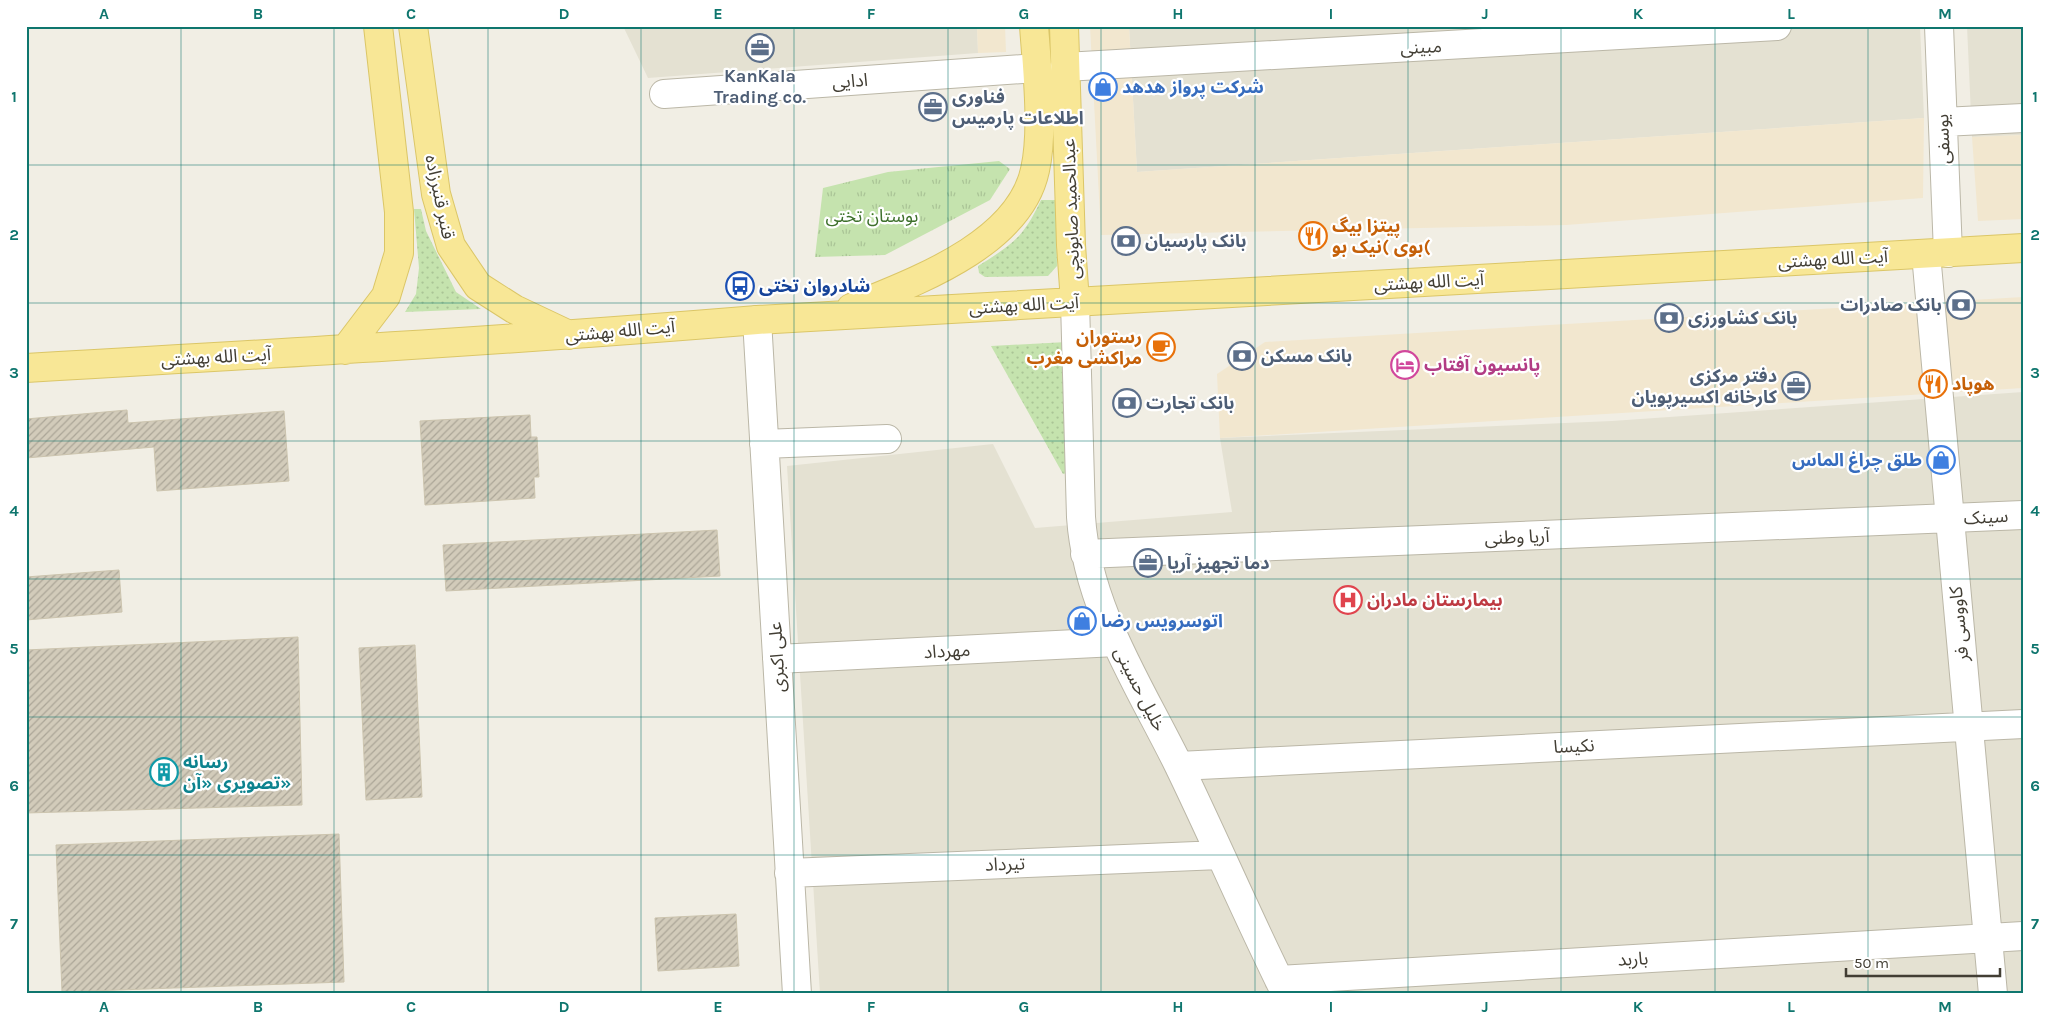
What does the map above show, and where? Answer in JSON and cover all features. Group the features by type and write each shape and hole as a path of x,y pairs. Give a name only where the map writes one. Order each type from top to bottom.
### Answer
{"main road":[{"path":"345,350 386,296 399,253 399,212 378,26"},
{"name":"قنبر قنبرزاده","path":"413,26 436,194 450,246 478,286 514,309 570,336"},
{"name":"عبدالحمید صابونچی","path":"832,316 915,280 954,260 992,235 1016,212 1026,195 1035,170 1038,144 1037,68 1034,26"},
{"name":"عبدالحمید صابونچی","path":"1064,26 1075,302"},
{"path":"1037,68 1065,67"},
{"name":"آیت الله بهشتی","path":"26,368 570,336 757,320 2023,248"}],"street":[{"name":"مبینی","path":"1065,67 1777,26"},
{"name":"یوسفی","path":"1937,253 1943,122 1939,26"},
{"name":"ادایی","path":"664,94 1037,68"},
{"path":"1943,122 2023,118"},
{"name":"کاووسی فر","path":"1937,253 1950,519 1992,994"},
{"name":"خلیل حسینی","path":"1075,302 1080,495 1085,554 1098,598 1116,642 1179,766 1282,987"},
{"name":"علی‌ اکبری","path":"757,320 797,994"},
{"path":"764,444 887,439"},
{"name":"سینک","path":"1950,519 2023,515"},
{"name":"آریا وطنی","path":"1085,554 1950,519"},
{"name":"مهرداد","path":"777,659 1116,642"},
{"name":"نکیسا","path":"1179,766 2023,724"},
{"name":"تیرداد","path":"790,872 1220,856"},
{"name":"باربد","path":"1282,987 2023,936"}],"shaded area":[{"path":"623,26 977,26 978,53 648,78"},
{"path":"977,26 1005,26 1006,52 978,53"},
{"path":"1090,26 1129,26 1137,172 1924,118 1923,198 1566,225 1101,235"},
{"path":"1129,26 1920,26 1924,118 1137,172"},
{"path":"1967,26 2023,26 2023,135 1972,137"},
{"path":"2023,135 2023,219 1978,221 1972,137"},
{"path":"2023,297 2023,388 1220,438 1217,374 1265,342"},
{"path":"2023,392 2023,994 820,994 787,466 993,444 1035,528 1232,512 1220,438 1612,421"}],"green space":[{"name":"بوستان تختی","path":"999,161 1010,169 990,200 885,255 815,257 823,188 888,172"},
{"path":"1041,200 1056,200 1057,266 1048,276 985,277 979,273 978,266 1000,252 1022,232"},
{"path":"414,209 421,209 426,231 456,292 481,309 405,312 416,294 419,268"},
{"path":"1067,342 1071,472 1063,474 991,346"}],"building":[{"path":"127,410 128,423 284,411 289,481 157,491 154,447 26,458 26,419"},
{"path":"530,415 531,437 537,437 539,477 534,477 535,498 425,505 420,421"},
{"path":"717,530 720,576 446,591 443,545"},
{"path":"119,570 122,612 26,620 26,577"},
{"path":"298,637 302,805 26,813 26,650"},
{"path":"415,645 422,797 366,800 359,648"},
{"path":"339,834 344,982 62,992 56,845"},
{"path":"736,914 739,966 658,971 655,918"}],"place":[{"name":"KanKala Trading co.","path":"760,48"},
{"name":"شرکت پرواز هدهد","path":"1103,87"},
{"name":"فناوری اطلاعات پارمیس","path":"933,107"},
{"name":"پیتزا بیگ بوی )نیک بو(","path":"1313,236"},
{"name":"بانک پارسیان","path":"1126,241"},
{"name":"شادروان تختی","path":"740,286"},
{"name":"بانک صادرات","path":"1961,305"},
{"name":"بانک کشاورزی","path":"1669,318"},
{"name":"رستوران مراکشی مغرب","path":"1161,347"},
{"name":"بانک مسکن","path":"1242,356"},
{"name":"پانسیون آفتاب","path":"1405,365"},
{"name":"هوپاد","path":"1933,384"},
{"name":"دفتر مرکزی کارخانه اکسیرپویان","path":"1796,386"},
{"name":"بانک تجارت","path":"1127,403"},
{"name":"طلق چراغ الماس","path":"1941,460"},
{"name":"دما تجهیز آریا","path":"1148,563"},
{"name":"بیمارستان مادران","path":"1348,600"},
{"name":"اتوسرویس رضا","path":"1082,621"},
{"name":"رسانه تصویری «آن»","path":"164,772"}]}
